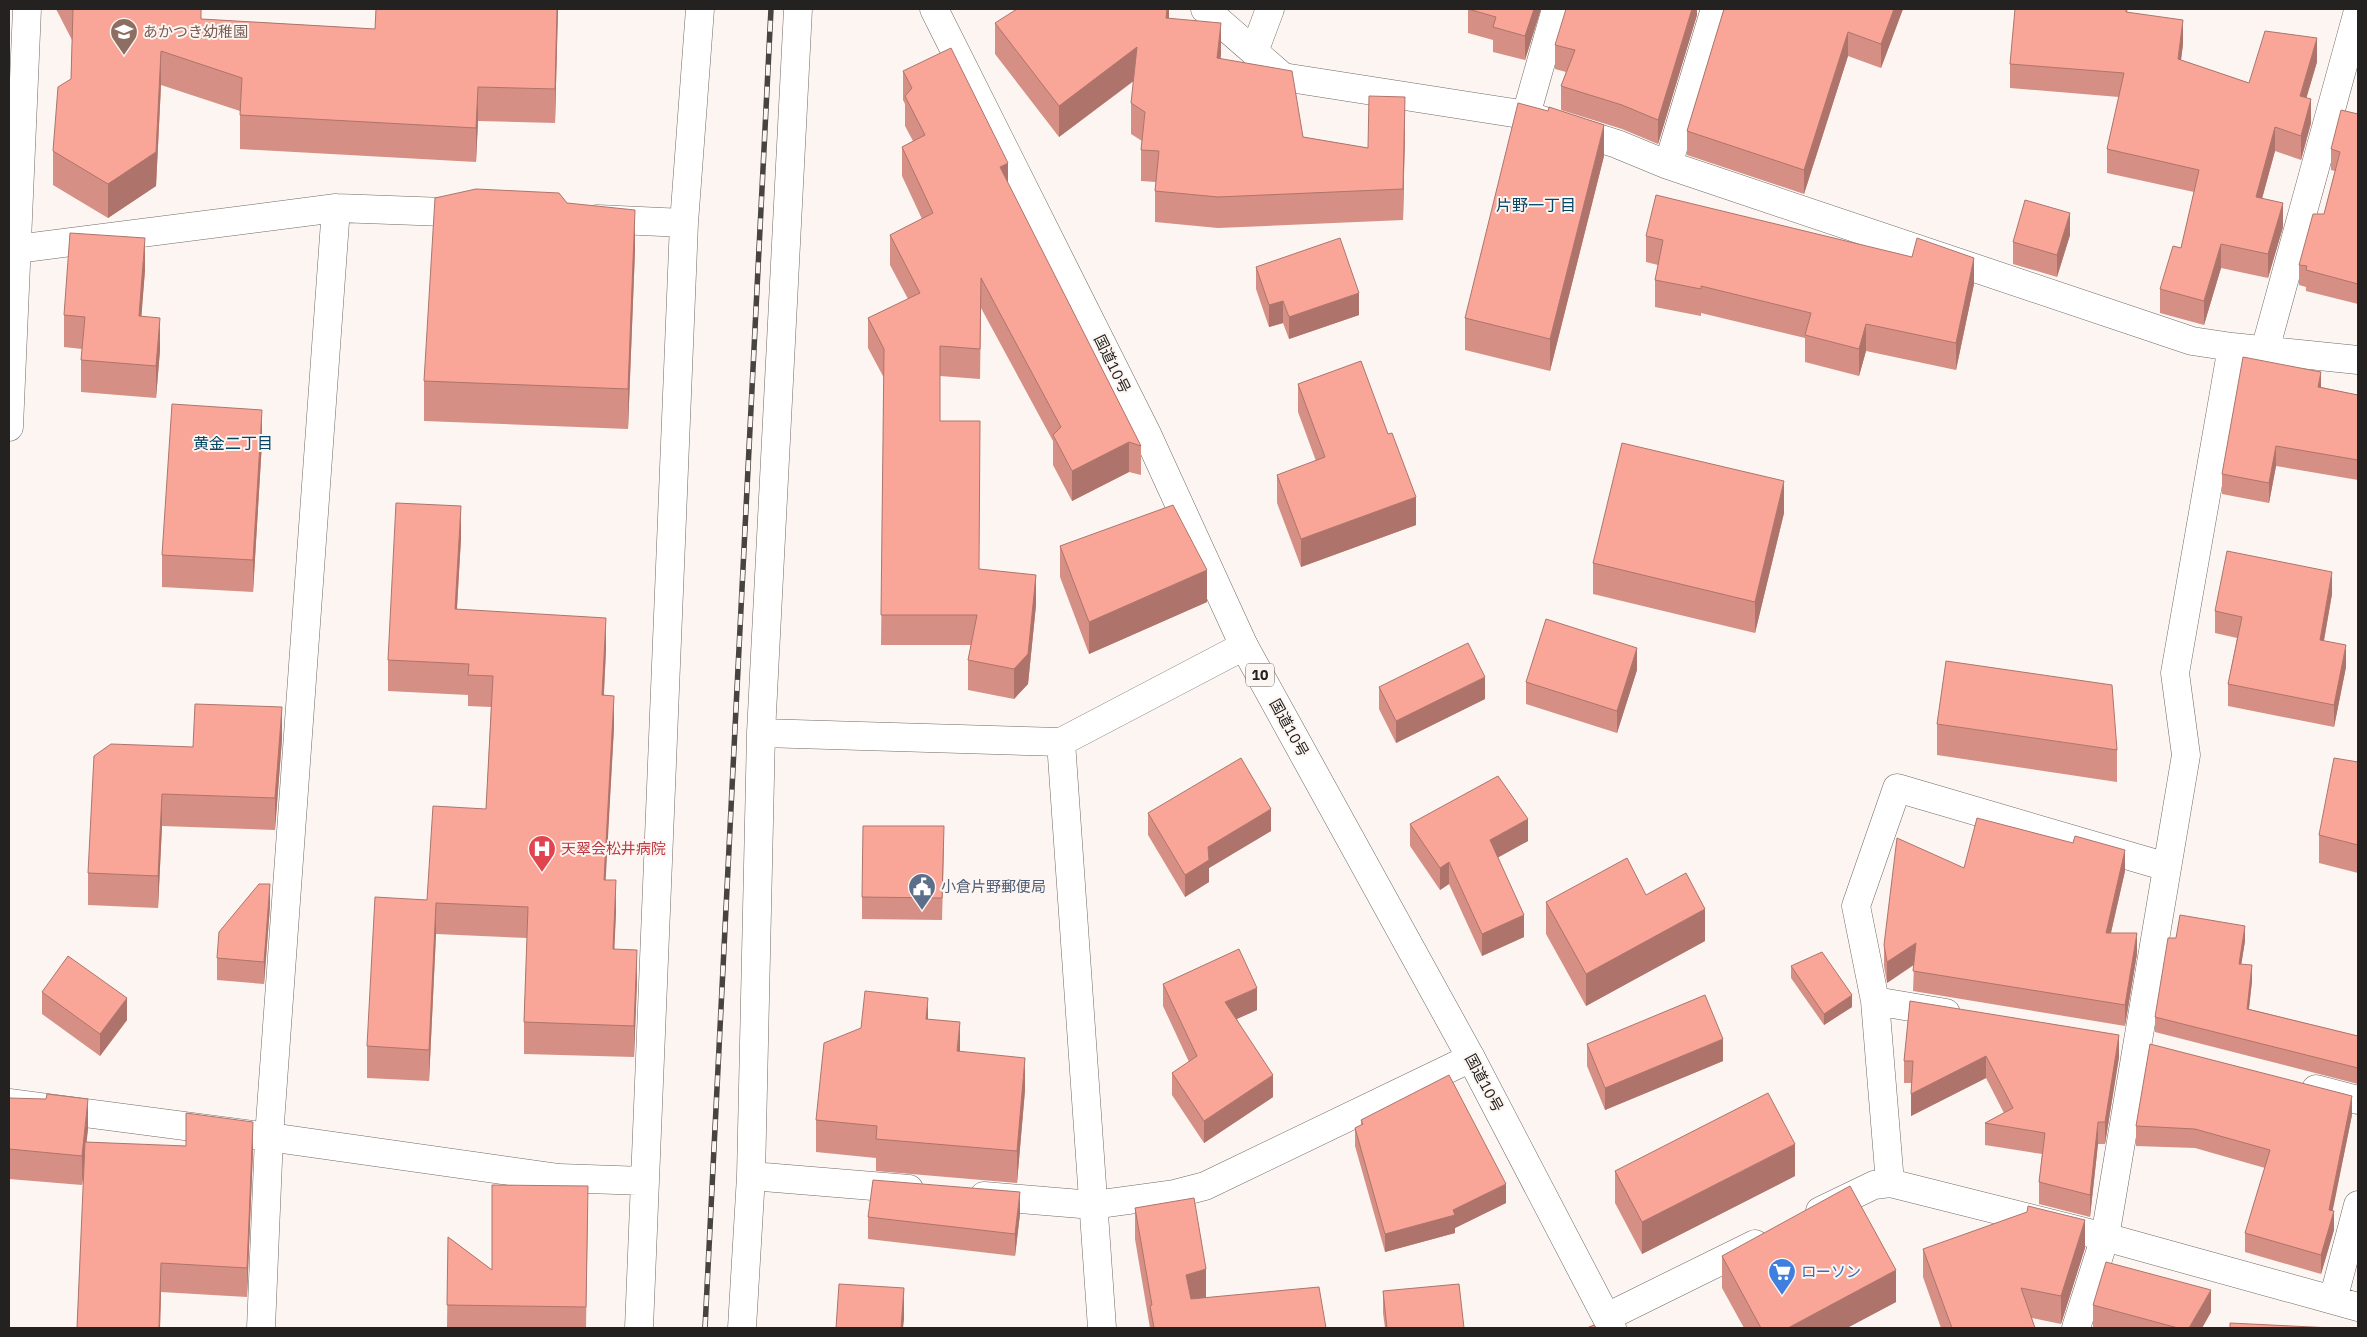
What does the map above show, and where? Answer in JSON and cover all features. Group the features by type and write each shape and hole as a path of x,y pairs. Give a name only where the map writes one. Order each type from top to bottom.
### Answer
{"main road":[{"path":"9,427 12,250 27,9"},
{"path":"639,1328 684,222 700,9"},
{"path":"742,1328 751,1176 761,734 798,9"},
{"name":"国道10号","path":"934,9 1147,434 1244,646 1471,1058 1610,1323"},
{"path":"1204,9 1283,77 1526,115 1617,144 1668,165 2192,341 2358,360"},
{"path":"1254,52 1270,9"},
{"path":"1526,115 1556,9"},
{"path":"1668,165 1715,9"},
{"path":"2266,350 2358,11"},
{"path":"12,250 336,208 495,214"},
{"path":"261,1328 269,1136 336,208"},
{"path":"575,218 684,222"},
{"path":"2076,1328 2105,1237 2186,756 2175,673 2232,347"},
{"path":"761,734 1061,742 1244,646"},
{"path":"1061,742 1102,1328"},
{"path":"1890,1183 1875,1001 1856,906 1897,788 2167,867"},
{"path":"1875,1001 1972,1017"},
{"path":"2108,1040 2137,1044 2166,1052"},
{"path":"751,1176 1093,1205 1174,1194 1205,1186 1471,1058"},
{"path":"2291,1083 2358,1100"},
{"path":"9,1103 269,1136 560,1178 645,1180"},
{"path":"1610,1323 1785,1229 1874,1185 1890,1183 2105,1237 2346,1304 2358,1205"}],"building":[{"path":"73,9 201,9 201,19 375,29 376,9 557,9 555,89 478,87 476,128 240,115 242,78 161,51 156,152 108,184 53,151 58,87 71,79"},
{"path":"1017,9 1167,9 1166,18 1221,23 1217,58 1292,71 1303,137 1368,148 1369,96 1405,97 1403,189 1218,197 1155,191 1159,151 1141,150 1145,112 1131,103 1137,47 1059,106 995,23"},
{"path":"1468,9 1534,9 1525,36 1493,27 1496,17"},
{"path":"1566,9 1692,9 1658,120 1622,105 1561,86 1575,50 1555,45"},
{"path":"1724,9 1894,9 1881,44 1848,32 1804,170 1687,131"},
{"path":"2015,9 2126,9 2126,12 2183,20 2178,59 2249,83 2265,31 2317,38 2300,96 2311,99 2301,136 2275,127 2256,197 2283,203 2268,254 2221,244 2204,301 2160,289 2173,246 2181,248 2199,170 2107,149 2124,73 2010,64"},
{"path":"951,48 1008,163 1000,167 1141,446 1129,442 1072,471 1053,435 1061,427 981,278 980,349 940,346 940,421 980,421 979,569 1036,575 1028,654 1014,669 968,660 977,615 881,615 884,349 868,318 920,293 890,235 933,213 902,147 925,135 905,96 912,88 903,71"},
{"path":"1518,103 1548,111 1549,107 1604,125 1550,339 1465,318"},
{"path":"2341,110 2358,114 2358,284 2306,270 2307,266 2299,265 2313,214 2324,214 2340,152 2331,149"},
{"path":"476,189 559,193 567,203 635,210 628,389 424,381 435,198"},
{"path":"1656,195 1912,257 1917,238 1974,258 1956,343 1866,324 1859,349 1805,335 1811,313 1701,286 1701,289 1655,280 1663,240 1646,236"},
{"path":"2025,200 2070,213 2057,255 2013,242"},
{"path":"70,233 145,238 139,316 160,318 156,366 81,360 85,317 64,315"},
{"path":"1340,238 1359,293 1289,317 1283,301 1269,305 1256,267"},
{"path":"2243,357 2321,372 2318,387 2358,395 2358,460 2276,446 2269,483 2222,474"},
{"path":"1361,361 1388,434 1392,433 1416,497 1301,539 1277,475 1325,457 1298,384"},
{"path":"172,404 262,410 253,560 162,555"},
{"path":"1622,443 1784,481 1755,602 1593,563"},
{"path":"396,503 461,506 455,609 606,618 602,695 614,696 604,880 616,880 613,949 637,950 634,1026 524,1022 528,907 436,903 429,1050 367,1046 375,897 427,900 433,806 486,809 493,676 468,675 469,664 388,660"},
{"path":"1173,505 1207,570 1089,622 1060,546"},
{"path":"2227,551 2332,572 2320,640 2346,645 2334,705 2228,684 2242,617 2215,611"},
{"path":"1546,619 1637,648 1617,711 1526,682"},
{"path":"1468,643 1485,677 1396,721 1379,687"},
{"path":"1946,661 2112,685 2117,750 1937,724"},
{"path":"195,704 282,707 275,798 162,794 158,876 88,873 94,756 111,744 193,747"},
{"path":"1241,758 1271,809 1208,847 1209,860 1185,875 1148,813"},
{"path":"2334,758 2358,762 2358,845 2319,835"},
{"path":"1498,776 1528,819 1490,840 1524,915 1482,934 1449,862 1440,868 1410,824"},
{"path":"1977,818 2073,843 2075,836 2125,850 2106,933 2137,933 2125,1005 1913,971 1916,943 1887,962 1884,945 1897,838 1964,868"},
{"path":"863,826 944,826 942,898 862,897"},
{"path":"1627,858 1646,895 1686,873 1705,909 1586,974 1546,902"},
{"path":"259,884 270,884 264,962 217,958 219,932"},
{"path":"2180,915 2245,926 2239,964 2252,965 2247,1009 2358,1036 2358,1068 2155,1017 2168,938 2176,938"},
{"path":"1239,949 1257,988 1225,1002 1273,1075 1204,1121 1172,1073 1197,1056 1163,984"},
{"path":"1822,952 1852,995 1824,1014 1791,966"},
{"path":"68,956 127,998 100,1034 42,992"},
{"path":"865,991 928,998 926,1019 960,1022 957,1051 1025,1058 1017,1151 876,1139 877,1126 816,1120 824,1043 861,1028"},
{"path":"1705,995 1723,1039 1605,1088 1587,1044"},
{"path":"1910,1001 2119,1035 2105,1122 2098,1122 2090,1195 2039,1182 2045,1133 1985,1123 2013,1108 1986,1056 1911,1094 1913,1061 1904,1061"},
{"path":"2150,1044 2352,1096 2329,1210 2334,1211 2321,1255 2245,1233 2270,1150 2195,1129 2136,1126"},
{"path":"1449,1075 1506,1184 1453,1210 1455,1215 1385,1234 1355,1128 1363,1124 1361,1120"},
{"path":"1768,1093 1795,1144 1642,1222 1615,1171"},
{"path":"47,1094 88,1099 82,1156 9,1149 9,1098 46,1099"},
{"path":"186,1113 253,1122 247,1268 161,1263 159,1328 77,1328 85,1142 186,1146"},
{"path":"873,1180 1020,1192 1015,1234 868,1217"},
{"path":"492,1185 588,1186 586,1307 447,1305 448,1237 492,1270"},
{"path":"1850,1186 1896,1270 1788,1328 1761,1328 1722,1256"},
{"path":"1194,1198 1206,1269 1186,1275 1191,1299 1319,1287 1326,1328 1154,1328 1150,1306 1152,1305 1135,1208"},
{"path":"2028,1206 2085,1220 2061,1296 2021,1288 2035,1328 1952,1328 1923,1249 2027,1212"},
{"path":"2106,1262 2211,1290 2189,1328 2178,1328 2093,1305"},
{"path":"839,1284 904,1288 901,1328 836,1328"},
{"path":"1459,1284 1464,1328 1387,1328 1383,1291"},
{"path":"2230,1323 2332,1328 2230,1328"}],"railway":[{"path":"705,1328 771,9"}],"place":[{"name":"あかつき幼稚園","path":"124,56"},
{"name":"天翠会松井病院","path":"542,873"},
{"name":"小倉片野郵便局","path":"922,911"},
{"name":"ローソン","path":"1782,1296"}],"district":[{"name":"片野一丁目","path":"1536,205"},
{"name":"黄金二丁目","path":"233,443"}]}
